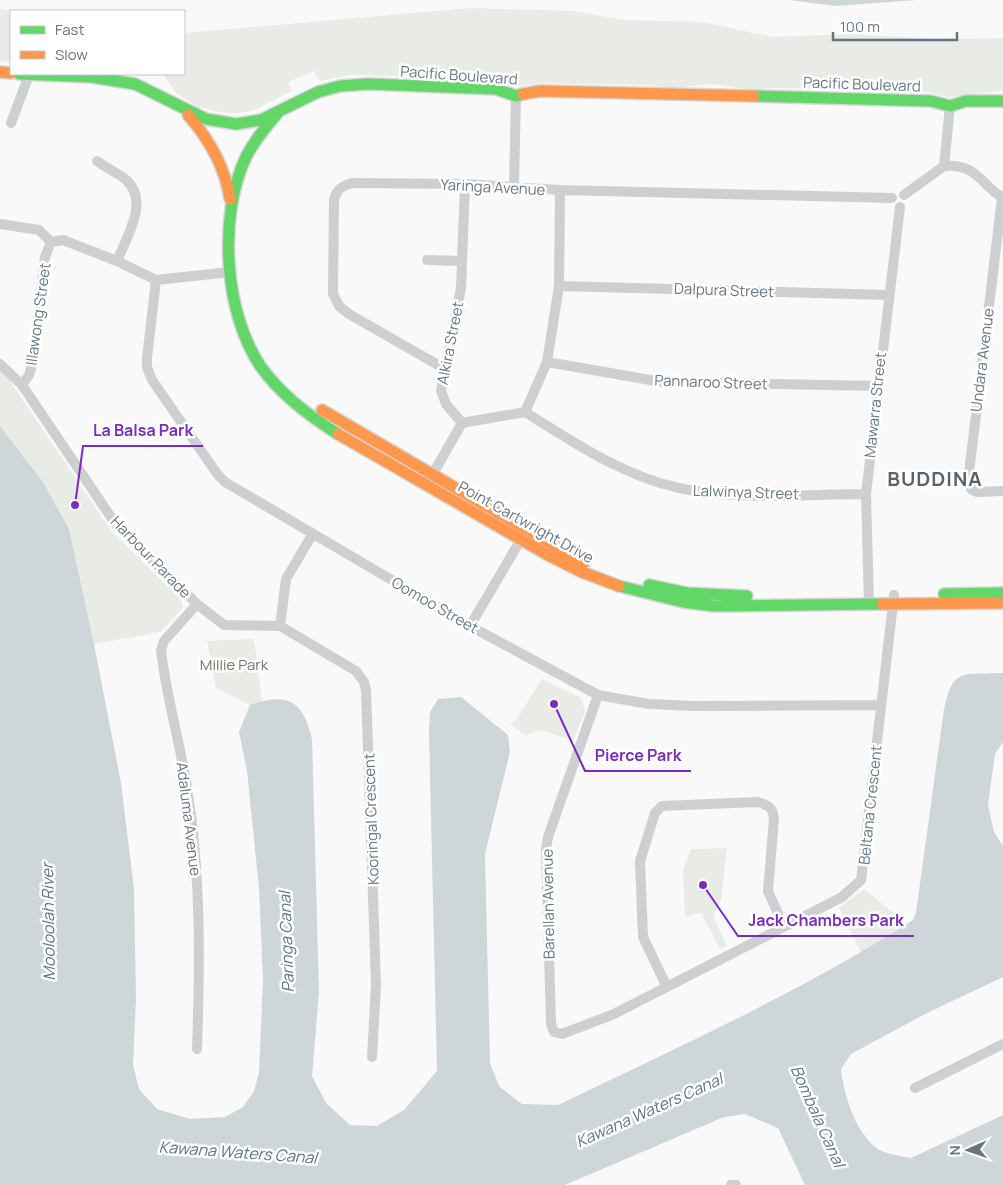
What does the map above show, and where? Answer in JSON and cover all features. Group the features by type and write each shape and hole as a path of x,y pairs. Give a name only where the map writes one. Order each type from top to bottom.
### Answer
{"main road":[{"name":"Pacific Boulevard","path":"39,75 112,80 136,84 161,95 184,111 210,122 236,124 258,122 319,91 354,84 496,89 516,96 540,91 685,93 931,101 950,106 966,101 1003,100"},
{"name":"Point Cartwright Drive","path":"184,111 203,134 226,179 229,191 230,272 233,304 248,346 268,375 340,434 429,480 524,535 570,566 599,579 645,594 686,603 734,606 1003,592"},
{"name":"Point Cartwright Drive","path":"230,216 235,186 250,149 262,130 277,114"},
{"name":"Point Cartwright Drive","path":"894,599 1003,603"}],"street":[{"path":"11,123 24,75"},
{"path":"514,186 516,96"},
{"path":"944,166 950,106"},
{"path":"96,161 125,178 134,190 138,202 117,261"},
{"path":"904,195 906,201 900,207 893,205 892,198 896,193 904,195 944,166 955,165 970,170 1003,198"},
{"name":"Yaringa Avenue","path":"445,369 349,314 339,306 333,294 334,200 336,192 342,186 352,183 465,184 560,190 892,198"},
{"name":"Alkira Street","path":"462,423 443,398 441,391 461,288 465,184"},
{"path":"429,480 462,423 525,412 546,362 560,286 560,190"},
{"name":"Undara Avenue","path":"1003,198 968,473 971,489 977,492 1003,491"},
{"name":"Mawarra Street","path":"869,600 866,494 877,386 900,207"},
{"path":"0,224 39,230 51,242 63,240 117,261 156,280 230,272"},
{"name":"Illawong Street","path":"22,385 29,375 33,362 45,257 51,242"},
{"path":"427,260 462,261"},
{"name":"Oomoo Street","path":"156,280 146,358 152,380 218,475 225,482 312,534 470,626 598,695 649,704 694,706 882,705"},
{"name":"Dalpura Street","path":"560,286 888,295"},
{"name":"Pannaroo Street","path":"546,362 662,382 877,386"},
{"name":"Harbour Parade","path":"0,364 22,385 117,526 197,604 224,625 280,626"},
{"name":"Lalwinya Street","path":"525,412 585,449 654,481 679,488 749,495 866,494"},
{"path":"280,626 286,579 312,534"},
{"path":"470,626 524,535"},
{"name":"Beltana Crescent","path":"554,1032 562,1034 570,1032 614,1014 842,897 861,880 894,599"},
{"name":"Adaluma Avenue","path":"197,604 164,641 160,650 187,788 197,888 199,991 197,1049"},
{"name":"Kooringal Crescent","path":"280,626 356,671 364,682 366,690 376,985 372,1057"},
{"name":"Barellan Avenue","path":"554,1032 552,1024 546,850 548,837 598,695"},
{"path":"666,988 643,937 640,861 655,813 662,806 758,802 767,804 773,810 774,819 768,891 784,927"},
{"path":"915,1088 1003,1044"},
{"path":"731,1185 736,1185"}],"green space":[{"path":"470,8 574,11 623,20 702,22 772,37 852,34 932,39 1003,38 1003,91 948,97 923,91 766,88 760,91 712,84 671,88 650,85 543,83 512,87 500,80 487,78 348,75 322,81 318,79 314,71 288,82 292,91 252,111 231,114 198,107 177,94 164,75 185,75 185,33"},
{"path":"0,9 10,10 10,62 0,61"},
{"path":"0,371 10,381 112,532 180,598 183,604 182,609 160,632 94,644 69,529 43,482 0,426"},
{"name":"Millie Park","path":"254,639 262,701 250,705 216,688 207,641"},
{"path":"542,679 581,698 585,711 573,741 541,730 525,735 510,724 516,720"},
{"path":"727,848 721,900 713,916 727,946 720,949 701,913 685,917 683,870 691,849"},
{"path":"864,889 907,924 861,952 839,908"}],"water":[{"path":"788,0 916,0 836,6"},
{"path":"0,426 43,482 69,529 121,783 134,889 136,999 133,1065 139,1089 157,1109 190,1119 225,1117 243,1107 254,1091 259,1073 263,980 259,888 247,771 239,732 250,705 274,699 292,702 304,715 312,739 319,992 312,1076 326,1103 350,1125 377,1126 404,1110 437,1071 429,731 430,712 438,699 461,697 508,735 510,752 485,854 490,1064 500,1087 522,1104 558,1105 783,995 871,946 913,920 916,913 943,716 950,689 954,681 960,677 976,674 1003,673 1003,742 995,754 988,805 994,832 1003,846 1003,977 925,1014 851,1054 841,1069 847,1100 856,1121 867,1139 877,1149 887,1153 911,1158 1003,1115 1003,1185 805,1185 778,1128 745,1114 724,1117 565,1185 0,1185"}],"traffic: fast":[{"path":"43,75 92,77 135,84 206,119 236,124 261,120 318,92 340,86 369,84 496,89 516,96 523,94"},
{"path":"754,96 931,101 950,106 966,101 1003,101"},
{"path":"277,114 249,151 237,181 231,207 229,235 229,264 233,292 239,320 249,345 261,367 277,387 296,404 338,434"},
{"path":"649,585 687,593 747,596"},
{"path":"619,586 683,602 714,606 882,604"},
{"path":"944,594 1003,593"}],"traffic: slow":[{"path":"0,72 10,73"},
{"path":"523,94 540,91 754,96"},
{"path":"188,115 203,134 215,154 228,187 230,199"},
{"path":"322,410 584,563"},
{"path":"338,434 548,555 582,572 619,586"},
{"path":"882,604 1003,603"}],"place":[{"name":"La Balsa Park","path":"75,505"},
{"name":"Pierce Park","path":"554,704"},
{"name":"Jack Chambers Park","path":"703,885"}],"district":[{"name":"BUDDINA","path":"935,478"}],"water label":[{"name":"Mooloolah River","path":"48,922"},
{"name":"Paringa Canal","path":"286,942"},
{"name":"Kawana Waters Canal","path":"649,1110"},
{"name":"Bombala Canal","path":"818,1116"},
{"name":"Kawana Waters Canal","path":"238,1152"}]}
